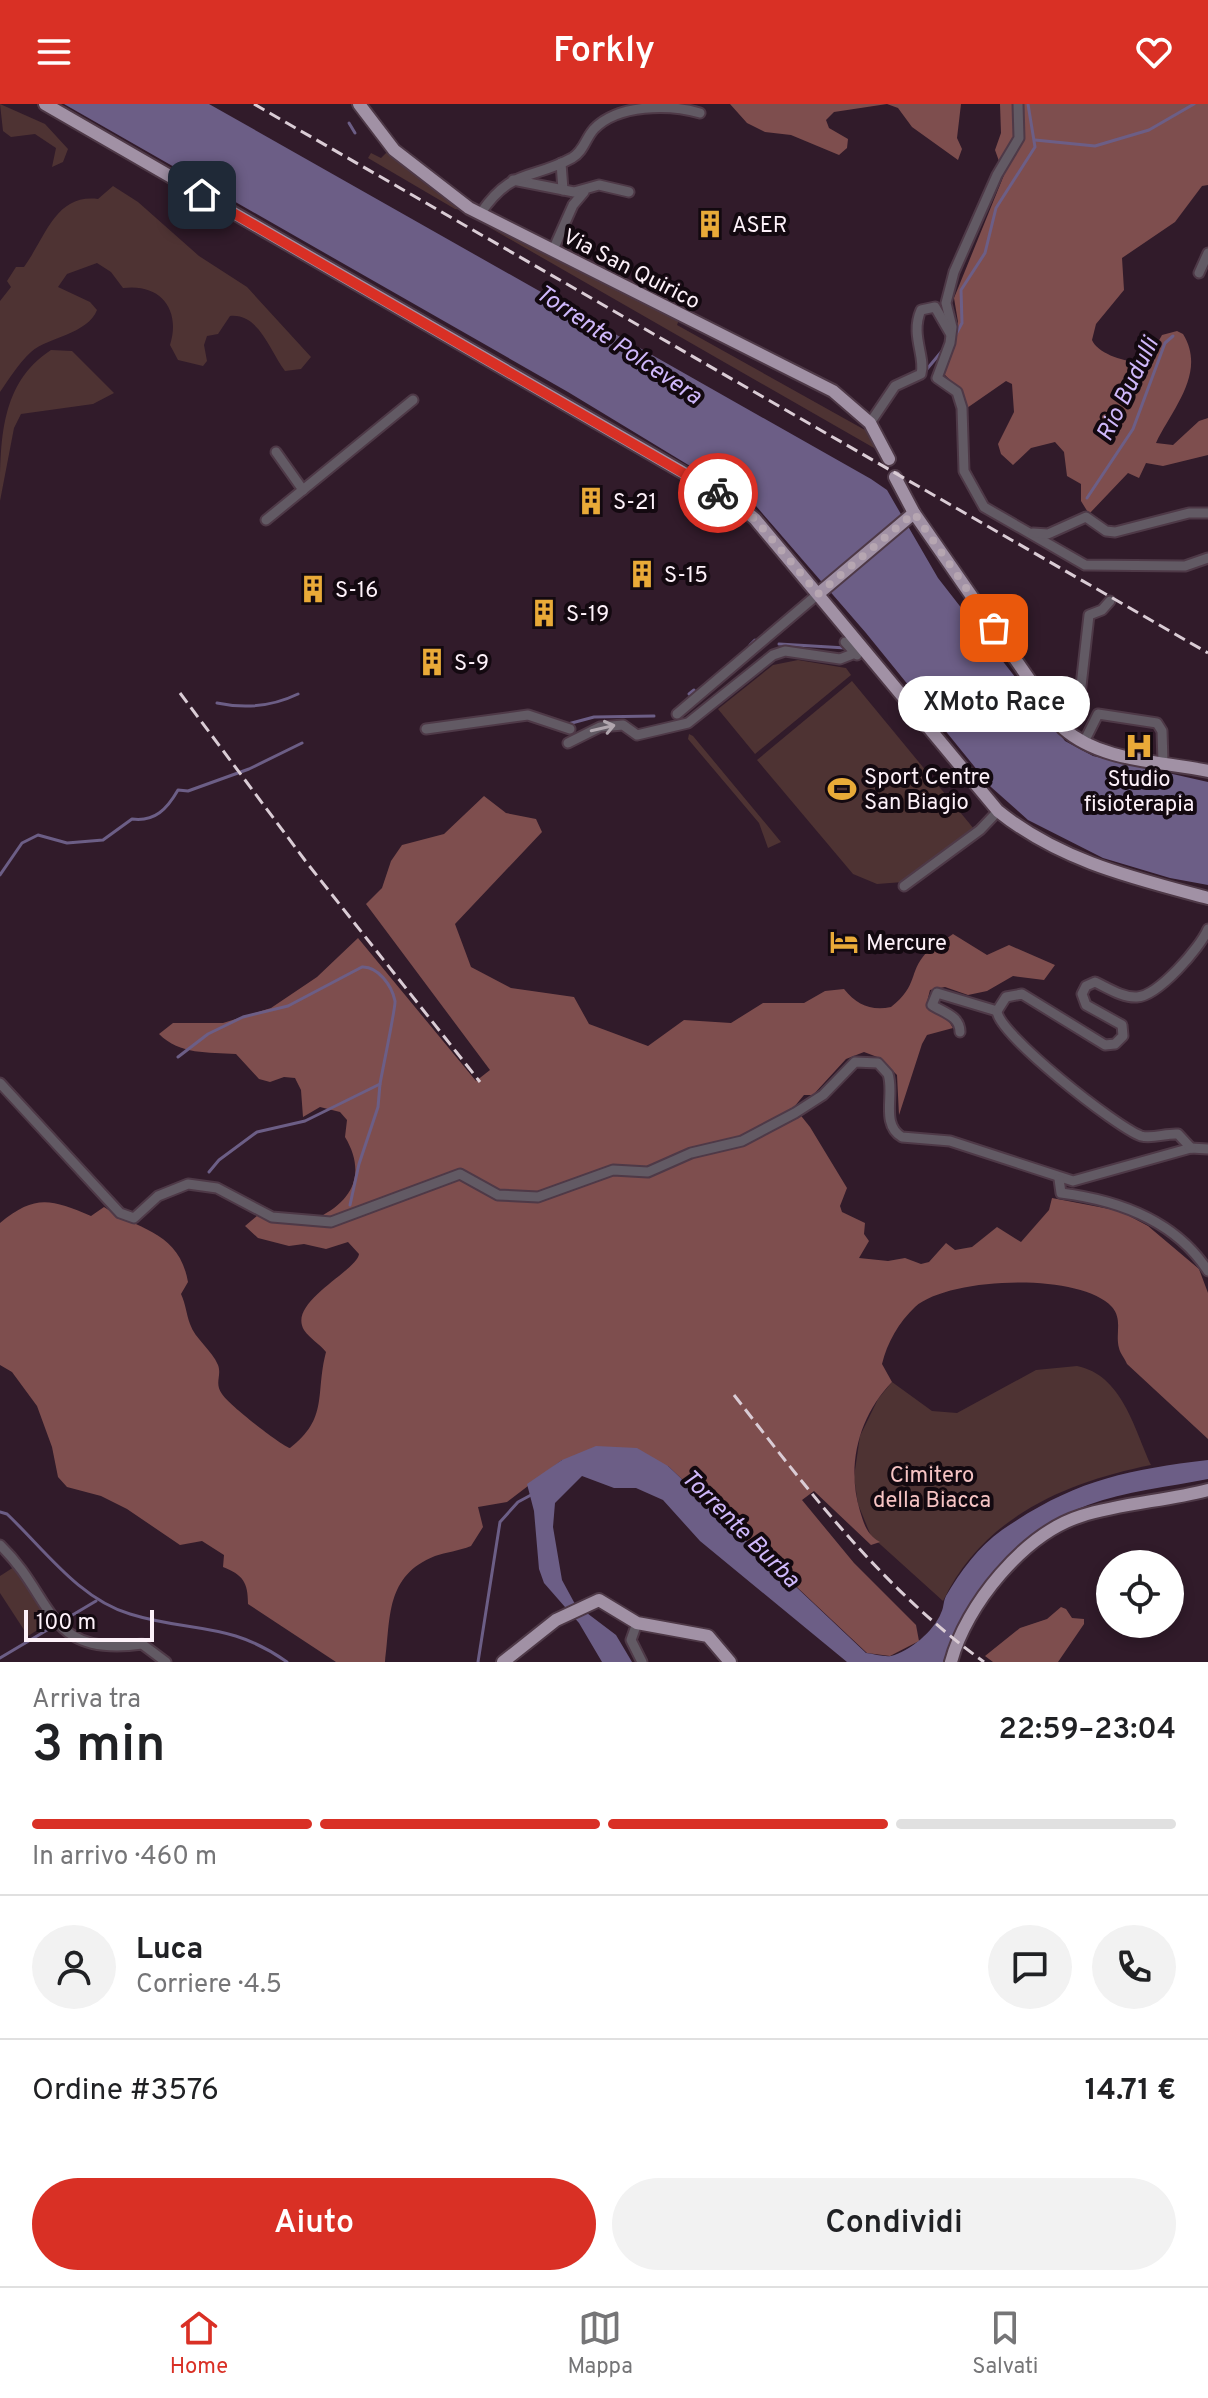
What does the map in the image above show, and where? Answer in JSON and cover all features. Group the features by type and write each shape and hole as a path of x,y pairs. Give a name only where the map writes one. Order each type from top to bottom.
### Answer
{"main road":[{"path":"45,104 736,503 822,590 860,652 998,811 1050,848 1081,861 1208,898"},
{"name":"Via San Quirico","path":"359,104 394,150 425,177 480,214 821,384 870,423 889,459"},
{"path":"895,477 909,516 1060,723 1084,742 1108,752 1208,771"},
{"path":"822,590 909,516"},
{"path":"951,1662 966,1619 993,1583 1020,1555 1067,1521 1100,1510 1208,1490"},
{"path":"503,1662 566,1614 584,1604 604,1601 637,1623 657,1629 701,1633 712,1639 730,1662"}],"street":[{"path":"1018,104 1019,138 997,175 954,272 946,303 950,333 937,378 957,392 962,408 964,471 984,507 1085,565 1185,566 1208,558"},
{"path":"480,214 502,186 580,153 595,127 622,111 680,106 700,113"},
{"path":"561,163 563,190"},
{"path":"513,180 584,192"},
{"path":"553,250 573,205 584,192 599,185 629,192"},
{"path":"1199,273 1208,253"},
{"path":"870,423 895,386 921,374 923,363 917,352 917,333 921,310 935,307 950,333"},
{"path":"266,520 413,400"},
{"path":"276,452 303,490"},
{"path":"1029,533 1048,534 1086,517 1106,531 1115,532 1189,513 1208,513"},
{"path":"677,714 822,590"},
{"path":"1060,723 1077,705 1080,695 1089,615 1102,610 1110,601"},
{"path":"845,642 860,652"},
{"path":"568,743 600,727 623,725 637,735 688,723 773,655 785,651 840,659 860,652"},
{"path":"1084,742 1098,714 1157,723 1163,736 1163,762"},
{"path":"426,729 528,715 570,729"},
{"path":"904,886 980,830 998,811"},
{"path":"997,1011 1006,997 1022,994 1105,1045 1115,1044 1123,1036 1122,1025 1086,1005 1082,994 1086,986 1095,982 1134,997 1149,994 1203,941 1208,929"},
{"path":"960,1032 959,1024 953,1017 932,1005 937,993 997,1011"},
{"path":"997,1011 1003,1028 1081,1096 1138,1135 1178,1134 1191,1148"},
{"path":"0,1083 120,1213 134,1218 158,1196 188,1184 217,1188 272,1217 331,1222 460,1174 498,1195 538,1197 596,1174 613,1170 648,1172 691,1153 742,1141 816,1099 855,1062 870,1060 884,1068 890,1080 890,1122 895,1133 902,1137 950,1141 1059,1179 1089,1179 1191,1148 1208,1149"},
{"path":"816,1099 821,1111"},
{"path":"1059,1179 1061,1193 1128,1206 1188,1246 1208,1271"},
{"path":"0,1545 12,1557 59,1627 99,1647 142,1644 166,1662"},
{"path":"637,1623 631,1640 642,1662"}],"green space":[{"path":"0,104 45,124 68,149 63,162 52,167 56,148 35,134 11,137 3,131"},
{"path":"387,152 463,210 455,209 368,158 371,153 381,158"},
{"path":"113,186 138,202 199,256 247,287 311,357 301,369 285,371 256,327 240,317 230,316 218,334 207,336 204,345 207,361 203,366 178,360 170,345 173,321 165,302 148,290 123,288 111,272 97,263 67,274 58,287 90,302 97,310 92,318 77,330 31,352 0,392 0,301 11,287 7,281 16,267 24,267 61,210 83,199 98,199"},
{"path":"487,226 679,320 677,325 865,430 881,452"},
{"path":"51,350 72,351 114,393 93,404 21,414 14,428 0,501 3,436 12,396 34,364"},
{"path":"798,660 846,668 851,675 755,754 718,709 773,665"},
{"path":"852,681 974,829 903,882 877,884 853,874 757,760"},
{"path":"689,734 781,842 768,848 759,823 688,739"},
{"name":"Cimitero della Biacca","path":"1077,1366 1092,1371 1116,1392 1151,1465 1088,1482 1030,1508 980,1547 943,1601 871,1536 858,1504 854,1477 860,1436 878,1399 892,1382 932,1411 957,1413 1036,1370"},
{"path":"14,1567 50,1622 28,1636 0,1593 0,1576"}],"shaded area":[{"path":"730,104 887,104 834,112 826,120 829,128 848,139 847,148 839,155 791,135 765,132 747,123"},
{"path":"887,104 961,104 957,138 962,149 958,160 912,127 898,108"},
{"path":"1000,104 1208,104 1208,185 1202,186 1175,222 1122,258 1124,290 1096,324 1092,340 1109,355 1134,362 1148,360 1162,335 1177,331 1183,334 1189,348 1189,377 1156,443 1173,445 1199,421 1208,418 1208,455 1163,466 1146,463 1139,478 1128,473 1089,514 1081,501 1081,484 1067,476 1064,452 1055,442 1031,448 1013,465 1001,454 998,444 1014,412 1012,384 1006,381 967,408 961,391 942,372 958,322 954,298 1004,175 995,150 1001,133"},
{"path":"484,796 506,813 536,819 542,832 455,924 471,967 511,988 574,997 589,1024 648,1046 684,1020 731,1023 763,1003 804,1003 825,991 844,989 865,1006 891,1007 910,986 920,960 935,945 953,934 987,955 1009,945 1055,965 1044,980 1013,976 987,991 968,995 945,987 930,990 926,1006 947,1018 953,1028 927,1035 899,1115 897,1075 880,1058 864,1052 846,1059 813,1095 804,1095 794,1107 810,1127 847,1188 840,1206 842,1212 865,1223 864,1234 869,1241 859,1258 888,1261 905,1258 921,1264 929,1262 946,1243 955,1250 972,1247 997,1227 1021,1242 1049,1210 1052,1198 1120,1211 1148,1226 1199,1269 1208,1293 1208,1439 1127,1364 1119,1348 1115,1312 1096,1296 1072,1288 1014,1283 956,1289 915,1307 899,1326 887,1348 882,1364 892,1382 871,1410 858,1442 855,1459 854,1476 860,1511 869,1533 880,1542 871,1545 814,1491 802,1500 854,1563 916,1625 919,1641 890,1656 867,1653 668,1466 562,1460 507,1502 478,1507 483,1527 471,1546 419,1564 399,1586 390,1614 385,1662 336,1662 248,1604 243,1580 223,1567 224,1555 202,1541 180,1545 127,1509 101,1496 67,1487 58,1477 52,1447 37,1406 12,1372 0,1365 0,1223 23,1207 44,1202 91,1216 104,1207 167,1242 183,1265 188,1282 181,1294 192,1329 218,1365 222,1394 254,1424 290,1448 311,1426 316,1416 326,1352 304,1330 301,1319 313,1298 347,1269 359,1254 348,1242 326,1249 304,1244 289,1246 258,1238 245,1226 258,1215 285,1223 304,1224 341,1202 353,1184 355,1173 355,1162 345,1137 347,1120 340,1112 320,1107 303,1117 301,1090 295,1078 284,1077 270,1082 259,1079 236,1054 185,1049 159,1034 173,1023 223,1023 271,1008 317,977 358,938 476,1081 490,1070 366,904 382,888 391,861 402,845 444,834"},
{"path":"1061,1607 1072,1618 1084,1619 1084,1624 1058,1662 993,1662 985,1656 1020,1628 1047,1619"}],"water":[{"name":"Torrente Polcevera","path":"64,104 209,104 871,479 887,490 938,578 1065,741 1093,756 1208,782 1208,885 1170,878 1103,858 1028,820 991,787 866,633 756,506 568,392"},
{"path":"596,1446 637,1448 668,1466 866,1653 885,1656 906,1650 927,1633 938,1620 946,1596 971,1560 1002,1530 1028,1513 1100,1480 1150,1468 1208,1460 1208,1479 1102,1500 1062,1516 1038,1531 998,1567 981,1588 953,1636 943,1662 847,1662 700,1541 663,1500 636,1488 614,1488 582,1476 555,1503 553,1527 562,1580 575,1604 616,1635 632,1662 602,1662 579,1623 544,1583 539,1569 534,1511 527,1484 562,1460"}],"waterway":[{"path":"955,336 962,323 961,290 985,253 996,208 1035,147 1028,104"},
{"path":"1035,140 1095,146 1149,130 1194,104"},
{"path":"349,123 355,133"},
{"name":"Rio Budulli","path":"1087,498 1133,429 1165,343 1173,336"},
{"path":"927,369 942,351"},
{"path":"750,645 755,640"},
{"path":"779,644 846,648"},
{"path":"689,694 694,690"},
{"path":"217,703 258,706 298,694"},
{"path":"568,724 594,717 654,716"},
{"path":"0,875 22,843 38,835 67,843 103,840 132,819 160,813 178,790 188,791 249,769 302,743"},
{"path":"178,1057 208,1034 243,1017 288,1006 362,967 373,970 383,978 395,1001 380,1084 305,1121 257,1132 219,1160 209,1172"},
{"path":"350,1205 359,1164 378,1107 380,1084"},
{"name":"Torrente Burba","path":"478,1662 500,1522 518,1502 531,1495"},
{"name":"Torrente Burba","path":"0,1512 7,1514 78,1585 112,1607 152,1620 228,1634 266,1649 287,1662"},
{"path":"0,1658 96,1601"}],"railway":[{"path":"254,104 1208,653"},
{"path":"180,693 307,863 480,1082"},
{"path":"734,1395 820,1504 880,1571 912,1603 984,1662"}],"way so far":[{"path":"718,493 755,519 818,594 914,513 994,628"}],"place":[{"name":"ASER","path":"710,224"},
{"name":"S-21","path":"591,501"},
{"name":"S-15","path":"642,574"},
{"name":"S-16","path":"313,589"},
{"name":"S-19","path":"544,613"},
{"name":"XMoto Race","path":"994,628"},
{"name":"S-9","path":"432,662"},
{"name":"Studio fisioterapia","path":"1139,746"},
{"name":"Sport Centre San Biagio","path":"842,789"},
{"name":"Mercure","path":"844,942"}],"route":[{"path":"202,195 718,493"}]}
